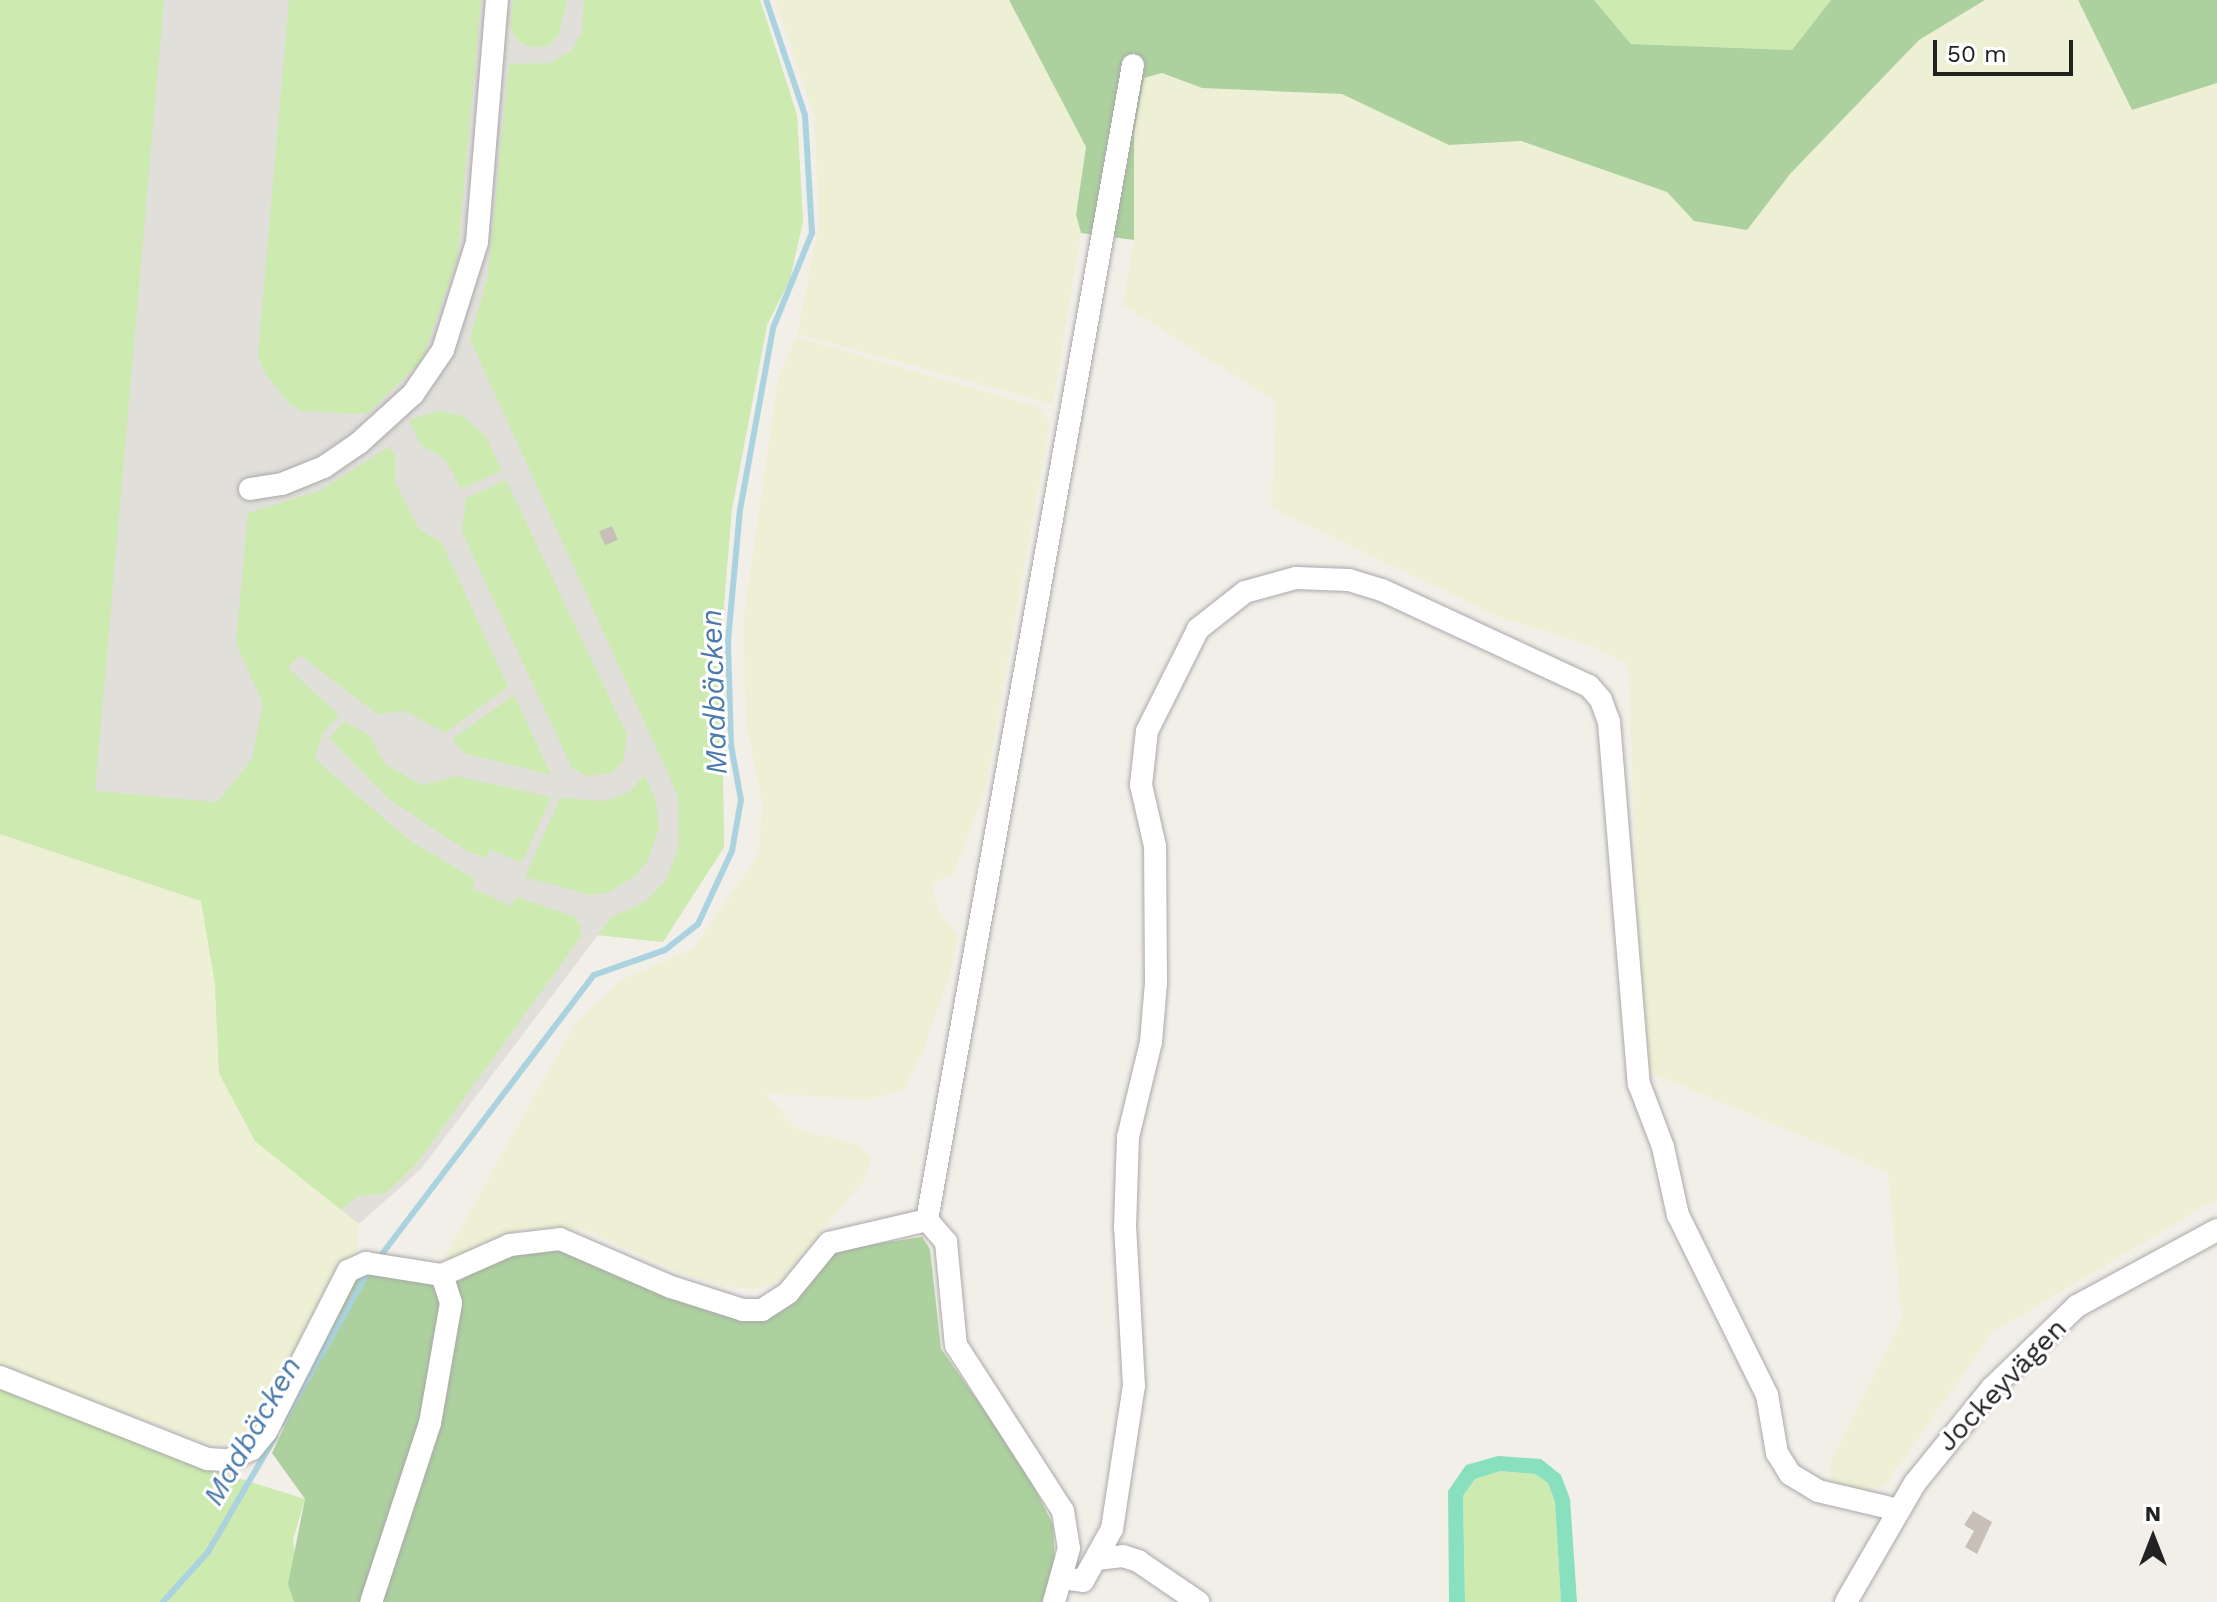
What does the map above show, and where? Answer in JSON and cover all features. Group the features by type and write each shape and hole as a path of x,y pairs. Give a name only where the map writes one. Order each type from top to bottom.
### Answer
{"street":[{"path":"250,489 282,484 324,467 347,451 413,394 443,350 477,242 497,0"},
{"path":"927,1220 1133,65"},
{"path":"1062,1578 1083,1581 1112,1529 1134,1386 1125,1227 1128,1137 1155,1016 1157,879 1141,760 1156,706 1198,629 1219,609 1271,582 1349,580 1589,686 1609,722 1642,1094 1663,1147 1678,1215 1767,1395 1777,1453 1790,1474 1818,1491 1899,1510"},
{"path":"0,1377 207,1459 229,1460 252,1449 266,1432 348,1271 366,1263 442,1275 510,1245 560,1239 671,1287 743,1310 762,1310 788,1293 829,1243 927,1220"},
{"path":"927,1220 946,1242 956,1345 1063,1511 1069,1548 1054,1602"},
{"name":"Jockeyvägen","path":"1846,1602 1899,1510 1945,1440 2077,1306 2217,1230"},
{"path":"371,1602 433,1410 451,1303 442,1275"},
{"path":"1096,1559 1123,1556 1138,1561 1198,1602"}],"shaded area":[{"path":"0,0 760,0 797,115 803,221 790,279 767,325 732,508 721,640 724,847 663,942 598,935 421,1169 359,1224 263,1410 0,1354"}],"green space":[{"path":"0,0 164,0 95,791 217,802 252,759 263,704 236,643 248,513 319,491 389,447 395,455 395,482 419,529 442,543 508,687 445,733 405,711 377,714 300,655 288,668 339,715 323,732 315,759 409,840 476,880 472,888 511,906 517,897 575,917 581,928 580,938 417,1163 386,1193 358,1196 341,1210 255,1141 219,1073 215,983 201,901 0,834"},
{"path":"289,0 481,0 457,259 422,360 369,412 302,411 288,403 265,373 258,355"},
{"path":"513,0 567,0 558,36 548,46 529,47 517,40 510,27"},
{"path":"584,0 760,0 797,115 803,221 790,279 767,325 732,508 721,640 724,847 663,942 598,935 611,917 645,902 666,880 679,847 678,796 470,339 488,275 509,64 550,63 571,51 582,33"},
{"path":"775,0 1009,0 1086,147 1076,215 1081,233 1053,404 797,334 819,222 814,116"},
{"path":"1009,0 1594,0 1631,44 1792,50 1831,0 1985,0 1919,40 1790,174 1747,230 1694,221 1667,192 1521,141 1449,145 1342,94 1202,88 1162,73 1144,78 1134,133 1134,240 1081,233 1076,215 1086,147"},
{"path":"1594,0 1831,0 1792,50 1631,44"},
{"path":"1986,0 2078,0 2132,110 2217,83 2217,1199 1993,1332 1885,1485 1866,1491 1830,1479 1831,1460 1902,1320 1888,1172 1644,1070 1628,664 1588,645 1499,617 1272,508 1276,402 1123,305 1134,240 1134,133 1144,78 1162,73 1202,88 1342,94 1449,145 1521,141 1667,192 1694,221 1746,230 1790,174 1919,40"},
{"path":"2078,0 2217,0 2217,83 2132,110"},
{"path":"796,337 1038,407 1050,422 985,790 953,874 932,884 938,910 958,935 950,975 924,1049 904,1090 869,1099 766,1094 796,1129 857,1144 872,1159 865,1179 781,1280 754,1290 724,1286 678,1273 586,1230 554,1227 524,1229 442,1262 574,1025 623,978 693,949 759,853 762,804 746,723 743,623 778,378"},
{"path":"438,411 463,416 485,435 502,471 461,489 444,458 421,445 409,420"},
{"path":"506,480 627,735 623,762 612,773 587,776 572,768 462,532 466,498"},
{"path":"514,695 551,775 463,753 452,739"},
{"path":"345,721 370,736 385,764 422,785 456,776 551,797 522,863 490,849 487,858 467,851 389,799 329,738"},
{"path":"644,775 655,797 659,828 647,862 634,877 607,893 590,895 525,877 560,798 605,801 629,792"},
{"path":"0,834 201,901 215,983 219,1073 255,1141 359,1224 357,1258 267,1418 243,1443 208,1444 0,1366"},
{"path":"922,1237 930,1249 941,1349 1024,1466 1053,1525 1055,1564 1042,1602 294,1602 288,1584 305,1499 272,1453 356,1276 382,1270 447,1288 506,1254 552,1245 767,1319 790,1306 835,1250"},
{"path":"0,1383 222,1473 305,1499 293,1540 302,1602 0,1602"},
{"path":"1498,1456 1541,1459 1561,1475 1570,1499 1577,1602 1561,1602 1555,1502 1548,1483 1535,1474 1500,1471 1475,1479 1463,1496 1465,1602 1449,1602 1448,1491 1466,1465"},
{"path":"1499,1471 1535,1474 1548,1483 1555,1502 1561,1602 1465,1602 1463,1496 1475,1479"}],"building":[{"path":"612,526 618,540 605,545 599,531"},
{"path":"1973,1511 1992,1522 1977,1554 1965,1547 1974,1531 1964,1525"}],"waterway":[{"name":"Madbäcken","path":"382,1254 594,975 665,950 698,924 732,851 741,800 731,745 728,641 740,510 773,328 812,233 805,115 766,0"},
{"name":"Madbäcken","path":"282,1424 367,1274"},
{"name":"Madbäcken","path":"163,1602 208,1552 275,1437"}]}
